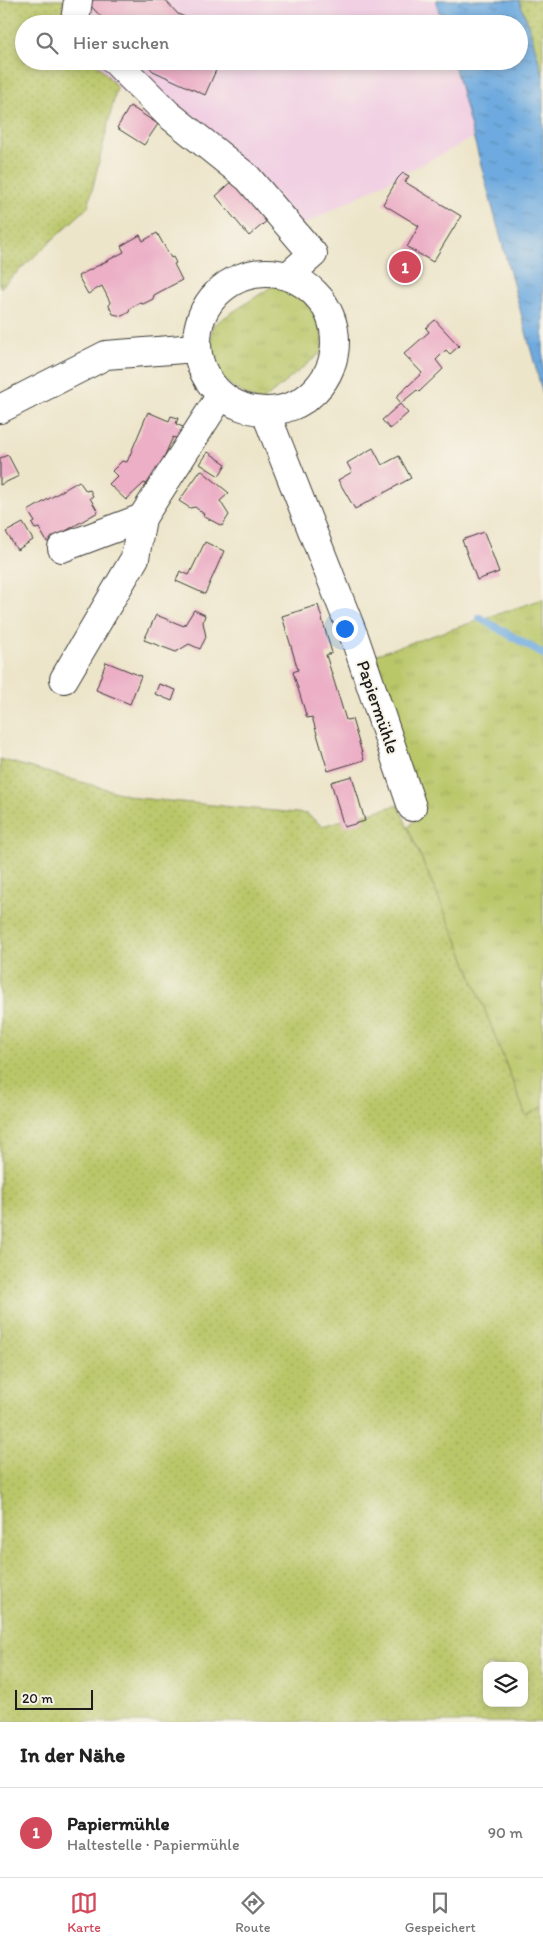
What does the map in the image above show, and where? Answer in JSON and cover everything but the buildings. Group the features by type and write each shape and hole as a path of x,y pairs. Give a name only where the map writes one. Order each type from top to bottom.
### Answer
{"street":[{"path":"76,15 78,0"},
{"path":"124,70 168,114 248,178 313,254 288,276"},
{"path":"266,272 288,276 308,286 324,303 333,323 335,344 331,366 320,384 305,399 286,408 264,411 241,407 221,395 208,382 200,366 196,348 198,325 207,304 223,287 250,274 266,272"},
{"path":"0,409 106,355 196,348"},
{"path":"64,680 135,558 142,518 221,395"},
{"name":"Papiermühle","path":"264,411 355,639 412,808"},
{"path":"62,548 142,518"}],"shaded area":[{"path":"64,0 436,0 440,15 63,15"},
{"path":"103,70 455,70 473,138 287,233 209,158 117,87"}],"green space":[{"path":"0,0 64,0 63,15 15,15 15,70 103,70 117,87 88,207 0,288"},
{"path":"519,0 543,0 543,76 528,24 528,15 525,15"},
{"path":"274,285 296,295 311,309 320,326 323,351 261,402 236,389 220,374 212,353 211,340 213,325"},
{"path":"543,599 543,1107 526,1116 463,954 408,828 422,810 368,657"},
{"path":"0,759 138,798 307,814 322,826 398,805 463,954 526,1116 543,1107 543,1722 0,1722"}],"water":[{"path":"436,0 519,0 525,15 440,15"},
{"path":"528,24 543,76 543,395 455,70 528,70"}],"waterway":[{"path":"480,618 543,654"}],"place":[{"name":"Papiermühle","path":"405,267"}]}
